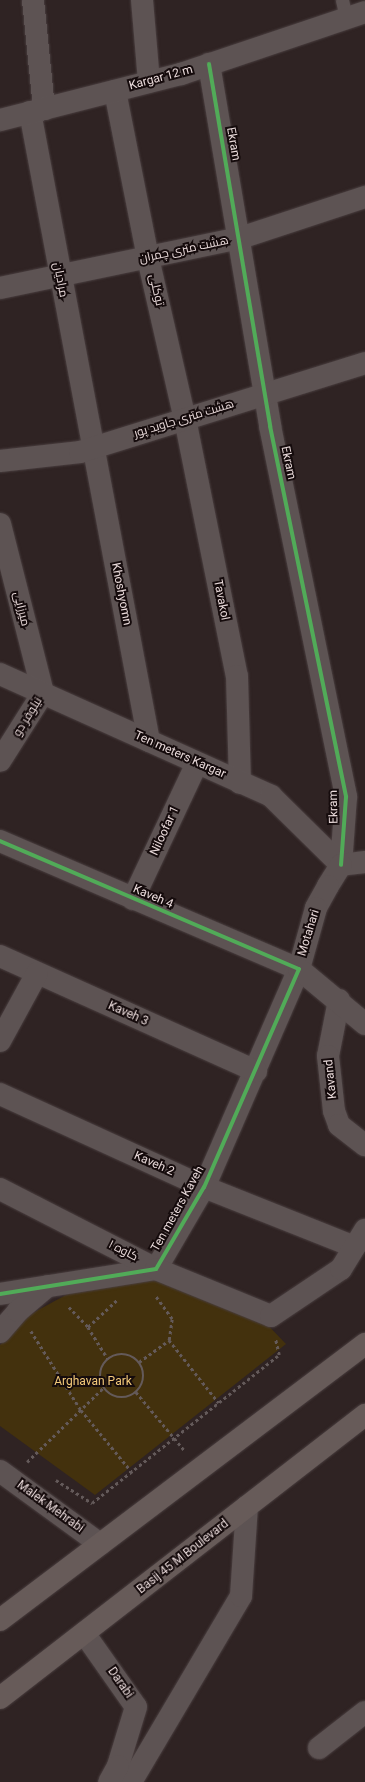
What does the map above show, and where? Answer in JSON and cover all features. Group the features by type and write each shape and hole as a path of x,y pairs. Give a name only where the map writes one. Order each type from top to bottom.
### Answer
{"main road":[{"path":"0,1620 199,1468 365,1344"},
{"name":"Basij 45 M Boulevard","path":"0,1698 365,1414"}],"street":[{"name":"مرادیان","path":"33,0 37,111 59,277 94,447"},
{"path":"142,0 149,82"},
{"name":"Kargar 12 m","path":"0,120 149,82 209,64 351,10"},
{"name":"Ekram","path":"209,64 240,238 270,426 346,797 341,865"},
{"name":"توکلی","path":"114,91 148,258 185,419"},
{"name":"هشت متری چمران","path":"0,288 59,277 240,238 365,197"},
{"name":"هشت متری جاوید پور","path":"0,461 80,452 365,363"},
{"name":"Tavakol","path":"185,419 237,676 240,783"},
{"name":"Khoshyomn","path":"94,447 149,741"},
{"name":"میرزایی","path":"0,524 43,693"},
{"name":"Ten meters Kargar","path":"0,674 271,796 341,865"},
{"name":"نیلوفر دو","path":"0,761 43,693"},
{"name":"Niloofar 1","path":"133,899 197,763"},
{"name":"Kaveh 4","path":"0,841 299,969"},
{"path":"341,865 365,862"},
{"name":"Motahari","path":"341,865 316,908 299,969 365,1024"},
{"name":"Kaveh 3","path":"0,956 256,1071"},
{"name":"Ten meters Kaveh","path":"0,1294 156,1269 204,1187 256,1071 299,969"},
{"path":"0,1041 37,973"},
{"name":"Kavand","path":"338,1000 328,1056 334,1111 339,1125 365,1145"},
{"name":"Kaveh 2","path":"0,1094 204,1187 360,1239"},
{"name":"کاوه ۱","path":"0,1189 156,1269 271,1316"},
{"path":"271,1316 341,1269 360,1239"},
{"path":"0,1332 18,1311 48,1286"},
{"name":"Malek Mehrabi","path":"5,1474 100,1544"},
{"path":"125,1779 241,1596 247,1506"},
{"name":"Darabi","path":"84,1633 136,1707 125,1779"},
{"path":"319,1748 365,1712"}],"path":[{"path":"48,1286 88,1327 108,1359"},
{"path":"139,1362 169,1340 172,1320 157,1297 152,1294"},
{"path":"88,1327 118,1298"},
{"path":"18,1311 81,1410 132,1472"},
{"path":"53,1478 92,1503 279,1355 271,1316"},
{"path":"169,1340 219,1403"},
{"path":"119,1354 126,1354 139,1362 143,1375 136,1392 121,1398 108,1394 103,1388 100,1375 108,1359 119,1354"},
{"path":"5,1474 27,1462 103,1388"},
{"path":"136,1392 199,1468"},
{"path":"27,1462 34,1466"}],"green space":[{"name":"Arghavan Park","path":"146,1279 193,1289 261,1318 286,1344 95,1495 0,1426 0,1345 29,1315 77,1289"}],"cycle path":[{"path":"209,64 270,426 346,797 341,865"},
{"path":"0,841 299,969 204,1187 156,1269 0,1294"}]}
